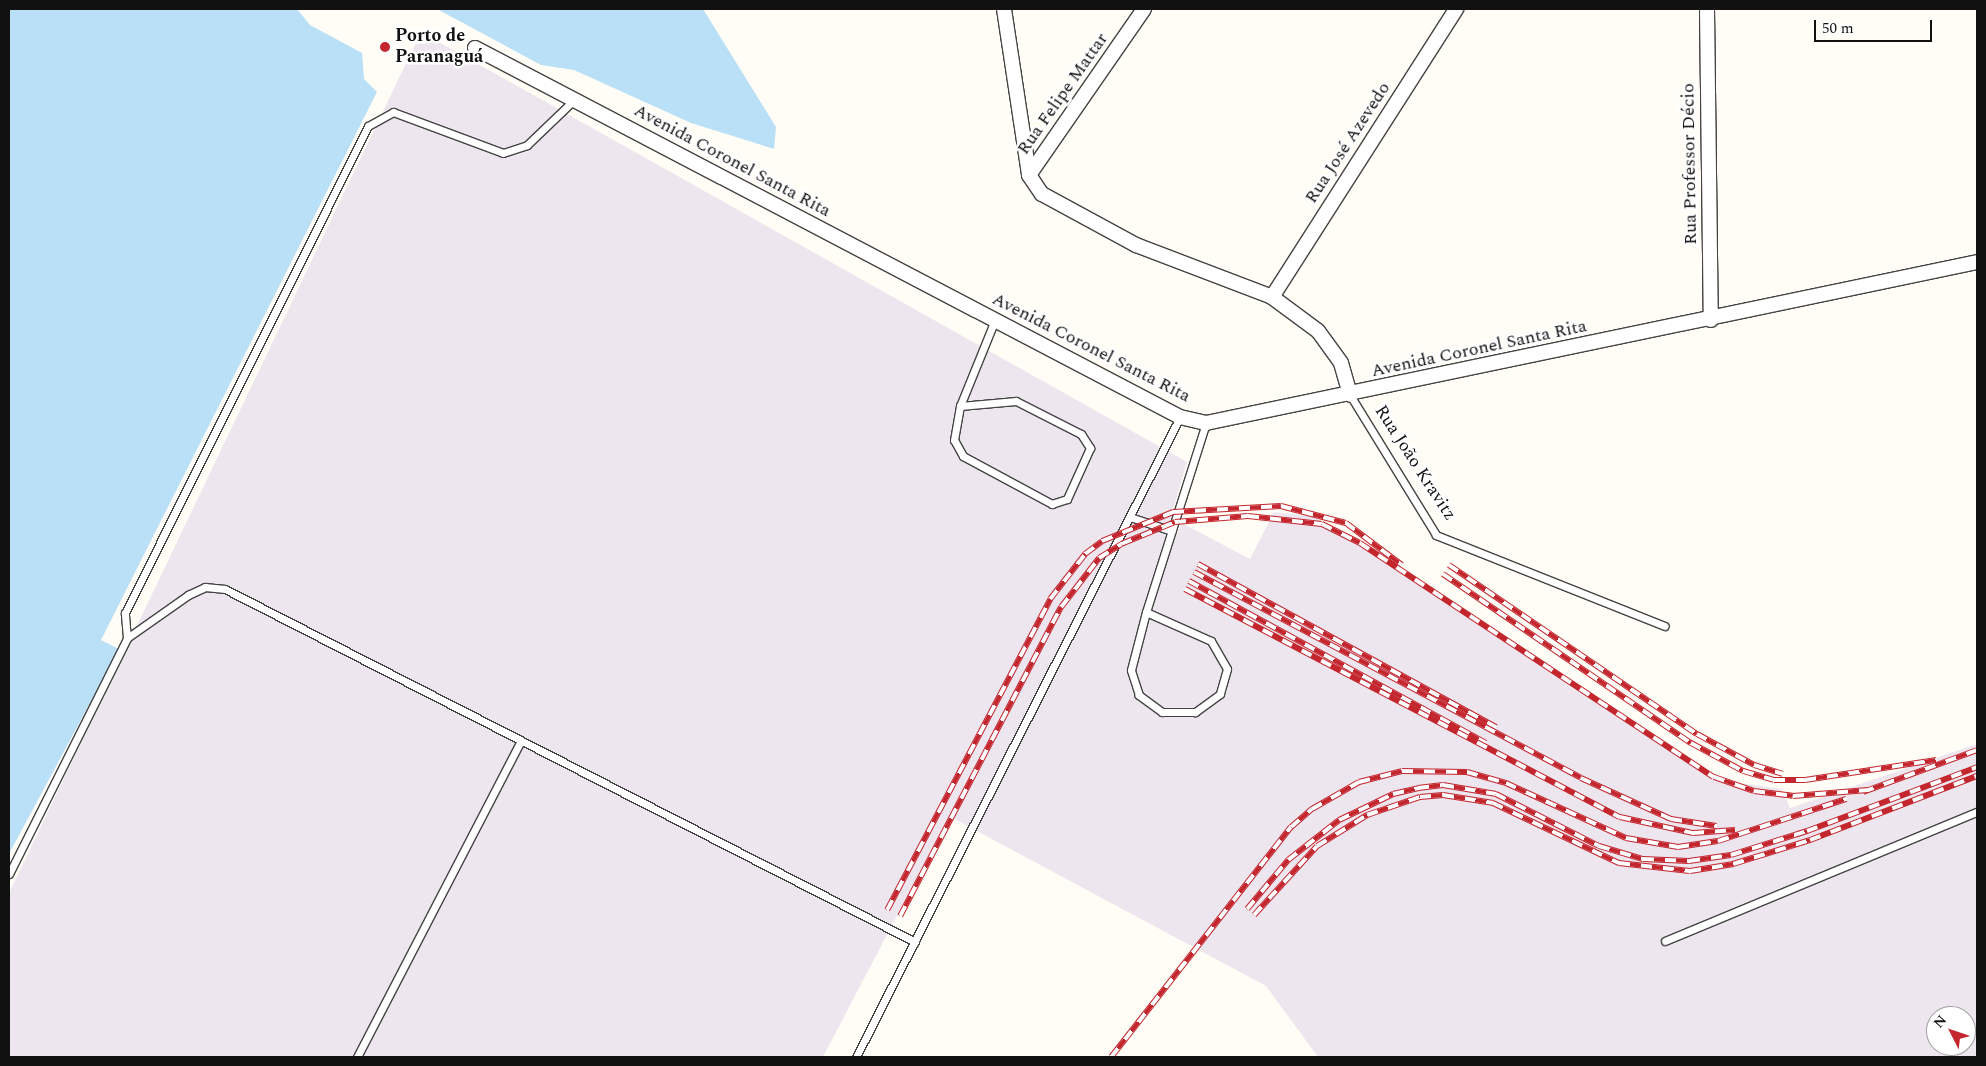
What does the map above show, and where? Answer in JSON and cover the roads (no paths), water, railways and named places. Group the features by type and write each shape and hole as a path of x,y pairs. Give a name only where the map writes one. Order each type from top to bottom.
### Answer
{"street":[{"path":"1004,9 1029,175"},
{"name":"Rua Felipe Mattar","path":"1029,175 1144,9"},
{"name":"Rua José Azevedo","path":"1272,297 1456,9"},
{"name":"Rua Professor Décio","path":"1707,9 1711,320"},
{"name":"Avenida Coronel Santa Rita","path":"475,48 1180,417 1206,423 1711,320 1977,262"},
{"name":"Rua João Kravitz","path":"1029,175 1042,194 1136,245 1272,297 1318,331 1341,363 1350,395"}],"lane":[{"path":"128,638 125,613 368,126 393,112 503,153 527,145 574,100"},
{"path":"960,406 1016,401 1081,434 1090,448 1067,499 1052,504 963,456 954,440 960,406 996,320"},
{"name":"Rua João Kravitz","path":"1350,395 1436,535 1665,626"},
{"path":"856,1057 1180,417"},
{"path":"1146,612 1211,642 1226,669 1220,694 1195,712 1162,712 1139,695 1131,670 1146,612 1206,423"},
{"path":"1130,517 1172,531"},
{"path":"9,874 128,638 188,595 205,587 225,589 520,742 915,942"},
{"path":"357,1057 520,742"},
{"path":"1665,941 1977,812"}],"water":[{"path":"9,9 297,9 310,25 362,53 364,79 377,92 101,640 119,649 9,854"},
{"path":"437,9 703,9 776,127 774,149 691,123 574,70 541,65"}],"railway":[{"path":"887,910 1050,599 1085,554 1102,541 1173,512 1281,506 1346,523 1402,565"},
{"path":"900,916 1061,607 1099,558 1121,544 1175,522 1248,516 1322,524 1360,543 1714,777 1754,791 1793,796 1868,790"},
{"path":"1198,564 1496,727"},
{"path":"1449,565 1697,734 1754,765 1783,774"},
{"path":"1194,572 1581,778 1671,819 1716,826"},
{"path":"1443,574 1691,743 1743,771 1774,780 1805,780 1936,760"},
{"path":"1189,581 1486,743"},
{"path":"1185,589 1620,817 1693,833 1735,830"},
{"path":"1863,792 1977,750"},
{"path":"1247,909 1288,860 1339,820 1393,794 1418,788 1443,785 1496,794 1599,846 1643,859 1689,861 1731,855 1807,831 1977,767"},
{"path":"1111,1057 1291,827 1312,809 1359,782 1402,771 1467,772 1506,783 1626,838 1678,847 1718,841 1846,799"},
{"path":"1254,915 1317,846 1367,815 1420,797 1443,795 1493,803 1619,863 1690,871 1733,864 1810,840 1977,776"}],"place":[{"name":"Porto de Paranaguá","path":"385,47"}]}
